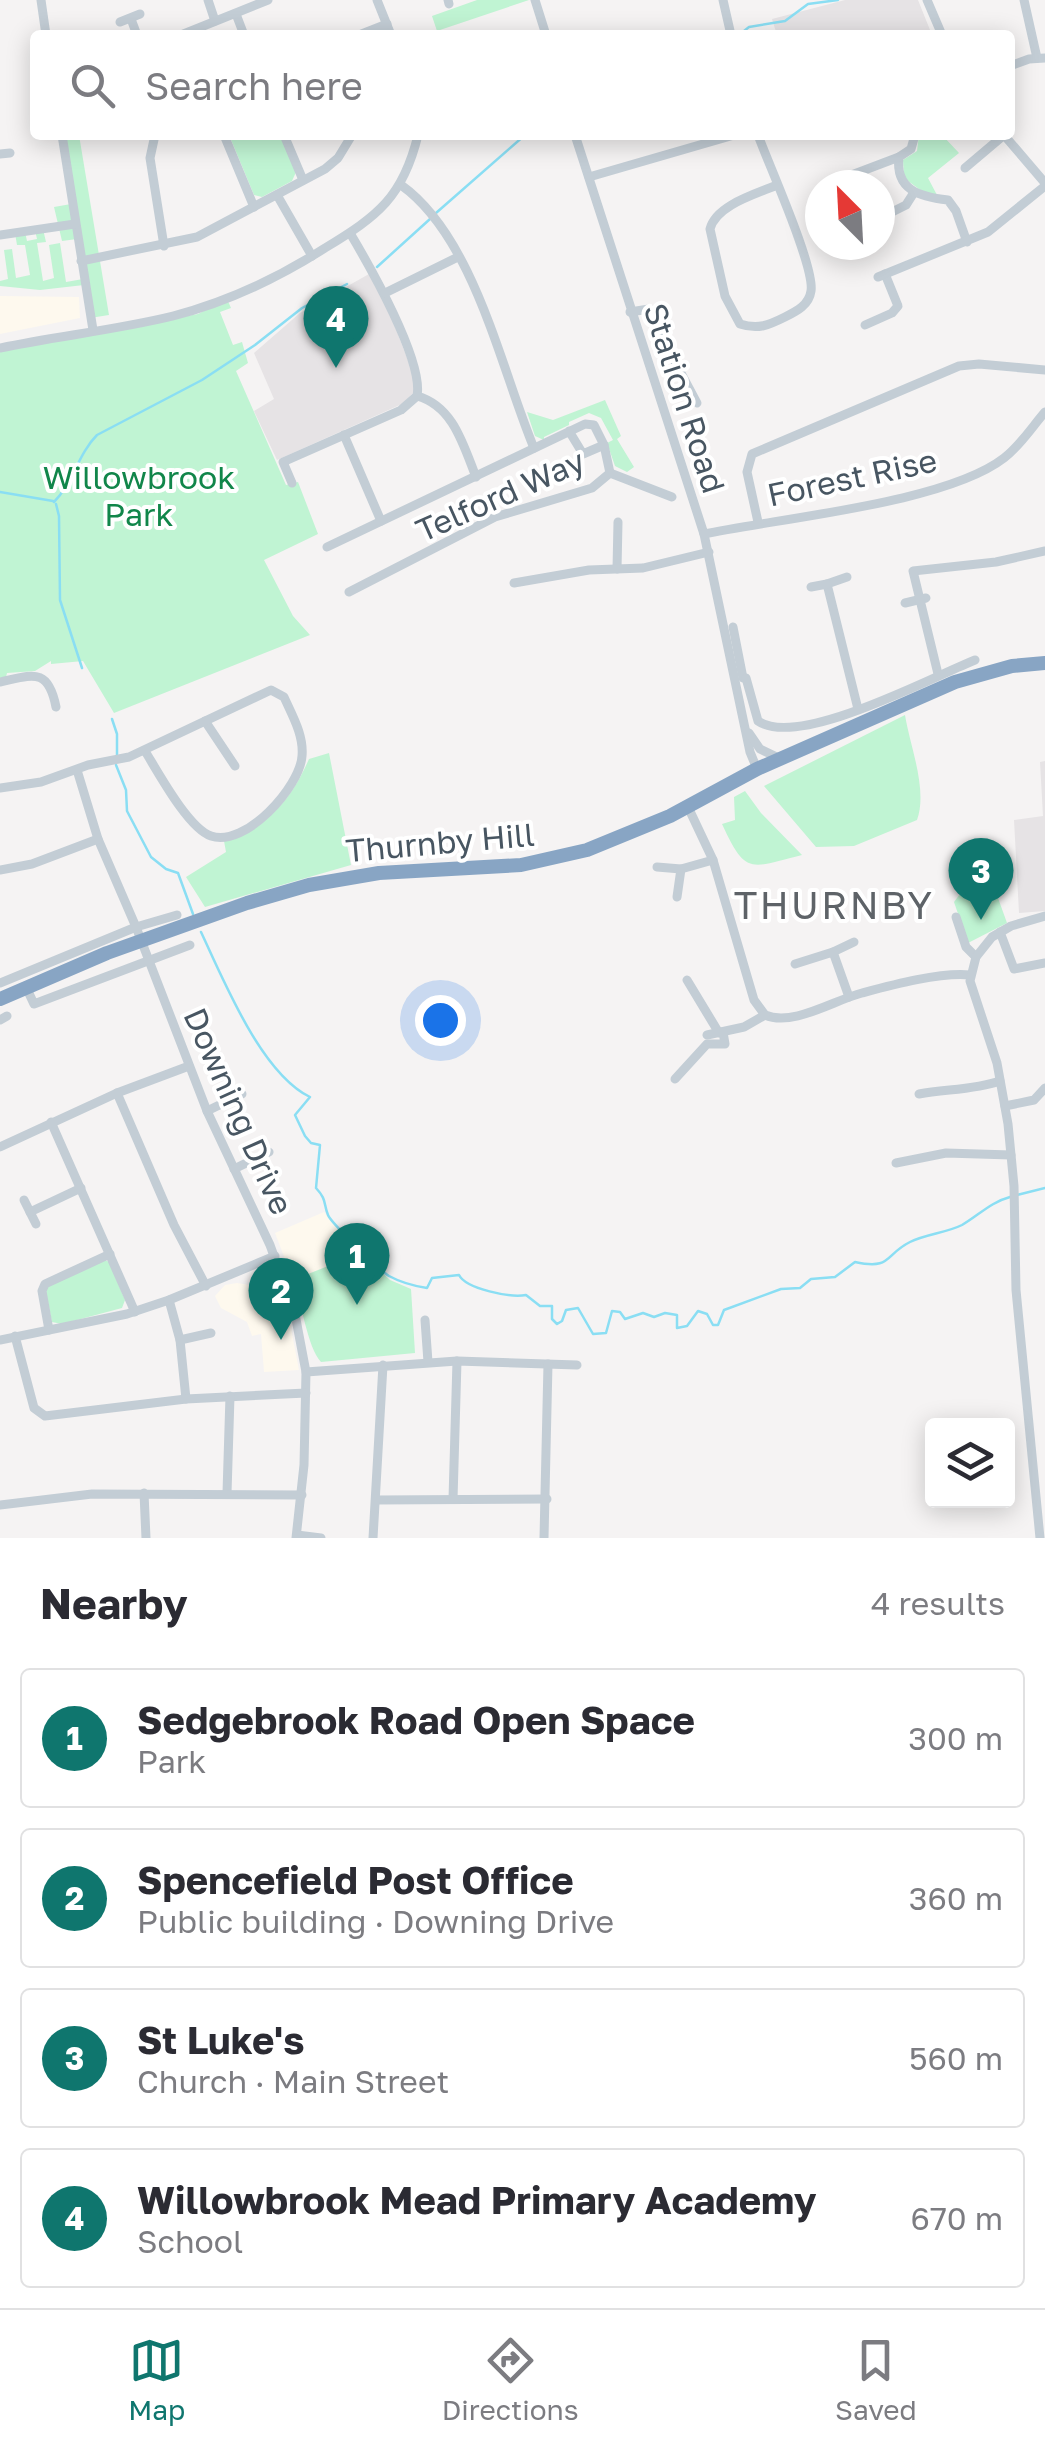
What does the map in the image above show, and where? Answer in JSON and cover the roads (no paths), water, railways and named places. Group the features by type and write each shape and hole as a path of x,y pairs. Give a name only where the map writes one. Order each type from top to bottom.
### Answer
{"highway":[{"name":"Thurnby Hill","path":"0,999 139,934 336,879 501,867 561,857 607,843 952,676 1045,663"}],"street":[{"path":"41,0 45,30"},
{"path":"208,0 215,21"},
{"path":"193,30 268,0"},
{"path":"376,0 389,30"},
{"path":"535,0 544,30"},
{"path":"723,0 730,30"},
{"path":"927,0 940,30"},
{"path":"1015,65 1041,58 1024,0"},
{"path":"236,14 242,30"},
{"path":"130,19 135,30"},
{"path":"372,30 387,24"},
{"path":"63,140 93,330"},
{"path":"153,140 150,158 164,246"},
{"path":"226,140 254,206"},
{"path":"286,140 302,180"},
{"path":"81,261 164,246 205,234 338,158 349,140"},
{"path":"0,348 172,316 227,299 312,256 384,207 401,185 416,140"},
{"name":"Station Road","path":"577,140 630,312 684,464 741,679 758,721 775,728 797,728 858,709"},
{"path":"589,177 713,140"},
{"path":"760,140 777,185 812,282 811,296 794,312 767,326 753,328 740,324 724,296 710,229 712,220 730,207 777,185"},
{"path":"862,170 911,149 913,140"},
{"path":"965,168 998,140"},
{"path":"865,325 892,313 898,306 881,276 967,242 1006,219 1045,185 1008,140"},
{"path":"899,156 897,168 902,182 913,194 948,200 967,242"},
{"path":"401,185 432,216 486,310 534,448"},
{"path":"895,210 906,205 913,194"},
{"path":"276,195 312,256"},
{"path":"0,235 75,224"},
{"path":"292,482 283,462 401,410 416,396 417,376 385,293 350,233"},
{"path":"385,293 458,257"},
{"path":"630,312 648,308 658,313 673,358 698,402"},
{"path":"758,522 747,472 752,454 959,366 1045,370"},
{"path":"416,396 436,403 448,416 476,476"},
{"name":"Forest Rise","path":"704,534 904,497 946,484 1002,460 1045,412"},
{"path":"327,547 592,423 604,446 610,474"},
{"path":"570,432 583,454 604,446"},
{"path":"344,434 381,522"},
{"name":"Telford Way","path":"349,592 495,517 592,488 610,474 636,476 672,497"},
{"path":"614,529 617,570"},
{"path":"520,578 643,568 709,552"},
{"path":"938,674 913,570 996,562 1042,552"},
{"path":"812,586 847,578"},
{"path":"827,584 858,709 938,674 952,676 975,660"},
{"path":"905,603 922,599"},
{"name":"Station Road","path":"733,627 745,726 757,769"},
{"path":"0,682 37,675 44,678 50,684 56,707"},
{"path":"0,788 41,782 145,750 271,690 284,697 298,730 302,754 292,783 276,804 239,834 222,838 201,830 145,750"},
{"path":"204,722 235,766"},
{"path":"745,726 757,746 781,758"},
{"name":"Downing Drive","path":"77,770 98,840 207,1111 275,1256 295,1314 306,1372 302,1495 296,1536"},
{"path":"688,806 713,860 745,973 757,1006 765,1015 777,1019 790,1017 848,997 950,974 970,975"},
{"path":"0,870 32,864 98,840"},
{"path":"657,867 682,869 713,860"},
{"path":"678,897 682,869"},
{"path":"0,984 139,934 177,915"},
{"path":"1040,1538 1005,1106 992,1044 970,975 985,944 1000,932 1045,916"},
{"path":"956,917 966,948 976,957"},
{"path":"1000,932 1014,969 1045,963"},
{"path":"795,964 854,942"},
{"path":"26,987 34,1004 190,945"},
{"path":"833,952 848,997"},
{"path":"675,1078 708,1044 725,1044 687,980"},
{"path":"963,1004 976,1000"},
{"path":"707,1035 744,1027 765,1015"},
{"path":"705,1047 710,1052 728,1048"},
{"path":"0,1147 117,1093 189,1066"},
{"path":"919,1094 980,1088 1000,1081"},
{"path":"1005,1106 1034,1100 1045,1088"},
{"path":"117,1093 167,1209 206,1286"},
{"path":"207,1111 242,1094"},
{"path":"52,1122 135,1312"},
{"path":"234,1168 269,1152"},
{"path":"896,1163 946,1153 1011,1155"},
{"path":"30,1212 81,1188"},
{"path":"24,1200 36,1224"},
{"path":"49,1330 42,1291 46,1284 110,1254"},
{"path":"0,1340 135,1312 275,1256"},
{"path":"169,1300 180,1340 186,1399"},
{"path":"426,1320 428,1362"},
{"path":"180,1340 211,1333"},
{"path":"15,1336 34,1408 44,1416 186,1399 306,1393"},
{"path":"306,1372 457,1360 577,1365"},
{"path":"453,1499 457,1360"},
{"path":"544,1538 548,1364"},
{"path":"373,1538 383,1365"},
{"path":"227,1493 230,1396"},
{"path":"144,1493 146,1538"},
{"path":"0,1505 92,1494 302,1495"},
{"path":"377,1500 546,1498"},
{"path":"296,1536 321,1538"}],"waterway":[{"path":"745,30 785,21 808,4 838,0"},
{"path":"436,213 519,140"},
{"path":"377,267 430,219"},
{"path":"54,502 97,435 202,380 302,308 347,284"},
{"path":"0,492 53,501"},
{"path":"56,504 60,600 82,668"},
{"path":"112,719 117,734 117,757"},
{"path":"116,765 126,790 127,811 151,857 178,873 193,914"},
{"path":"201,932 260,1047 292,1085 310,1097 295,1115 305,1136 320,1145 316,1188 328,1215 384,1272 407,1284 427,1288 432,1278 459,1275 479,1288 526,1295 540,1306 552,1306 552,1319 557,1324 566,1310 578,1308 593,1334 606,1333 612,1311 620,1312 625,1319 643,1313 654,1317 665,1313 677,1315 677,1328 687,1326 698,1311 718,1325 724,1310 781,1289 800,1288 811,1279 835,1277 855,1262 882,1263 910,1242 962,1225 1010,1197"},
{"path":"1017,1195 1045,1188"}],"place":[{"name":"Willowbrook Mead Primary Academy","path":"336,368"},
{"name":"St Luke's","path":"981,920"},
{"name":"Sedgebrook Road Open Space","path":"357,1305"},
{"name":"Spencefield Post Office","path":"281,1340"}],"district":[{"name":"THURNBY","path":"834,904"}],"park label":[{"name":"Willowbrook Park","path":"139,496"}]}
